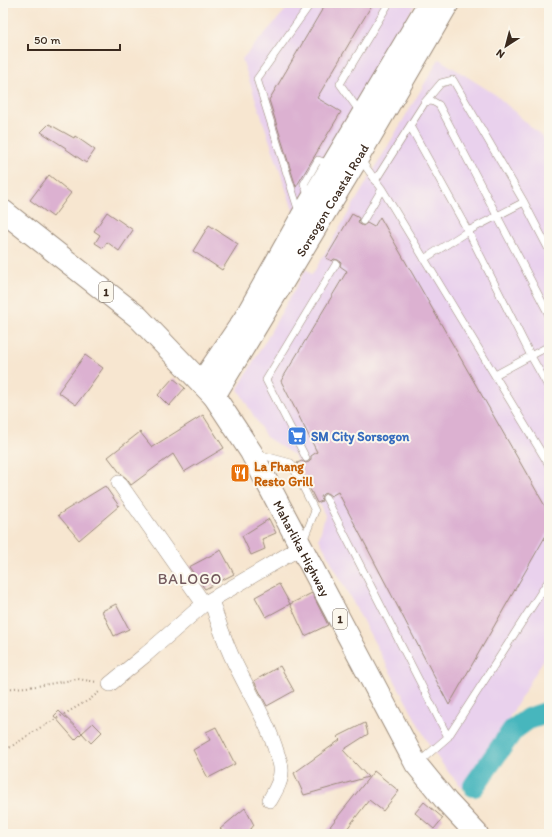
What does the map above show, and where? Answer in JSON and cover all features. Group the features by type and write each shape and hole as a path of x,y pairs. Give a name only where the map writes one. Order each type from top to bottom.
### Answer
{"main road":[{"name":"Sorsogon Coastal Road","path":"208,389 244,320 306,210 429,3"},
{"name":"Sorsogon Coastal Road","path":"208,389 358,157 448,3"},
{"name":"Maharlika Highway","path":"3,211 138,317 208,389 251,452 416,764 447,802 477,834"}],"street":[{"path":"119,483 207,602 231,656 258,707 274,744 282,772 279,784 270,800"},
{"path":"110,684 207,602 301,547"}],"lane":[{"path":"306,210 257,79 311,3"},
{"path":"363,116 340,84 389,3"},
{"path":"375,181 425,102 441,83 453,80 524,202 549,250"},
{"path":"425,102 432,101 439,105 549,315"},
{"path":"410,126 468,231 531,356 549,388"},
{"path":"358,157 382,189 549,465"},
{"path":"363,221 382,189"},
{"path":"424,259 468,231 524,202"},
{"path":"306,458 266,380 336,264"},
{"path":"495,376 549,346"},
{"path":"251,452 291,463 315,511 301,547"},
{"path":"326,498 448,736"},
{"path":"416,764 448,736 549,580"}],"path":[{"path":"3,689 37,686 78,679 110,684"},
{"path":"3,752 38,729 89,700 110,684"}],"shaded area":[{"path":"292,3 416,3 294,213 242,59"},
{"name":"SM City Sorsogon","path":"439,59 496,95 549,143 549,650 502,730 463,788 449,773 432,750 319,539 325,515 294,455 266,437 238,389 306,269 312,275"}],"building":[{"path":"326,3 373,3 317,98 341,112 296,187 269,100"},
{"path":"49,124 74,138 75,136 95,150 86,163 41,132"},
{"path":"49,175 71,193 53,217 30,200"},
{"path":"107,212 133,230 119,251 107,242 103,248 95,243 100,235 94,231"},
{"path":"352,214 359,218 358,223 363,226 367,223 374,227 380,217 549,513 549,530 449,705 338,492 331,496 327,493 323,494 321,497 322,501 317,503 297,463 302,461 305,463 309,462 311,456 317,452 281,381 347,271 340,266 341,262 338,260 334,259 332,261 326,258"},
{"path":"209,225 238,244 222,270 193,251"},
{"path":"85,355 103,368 76,405 58,392"},
{"path":"173,378 185,388 169,406 158,395"},
{"path":"203,415 224,448 184,472 173,454 131,485 108,457 140,432 152,447"},
{"path":"105,486 119,506 79,540 58,515"},
{"path":"269,519 276,533 262,539 265,549 251,555 242,536"},
{"path":"221,550 234,574 205,589 189,567"},
{"path":"279,584 290,604 266,617 255,597"},
{"path":"312,593 328,625 305,636 290,604"},
{"path":"116,604 129,629 114,636 102,611"},
{"path":"280,666 294,691 267,706 254,681"},
{"path":"59,711 82,733 75,740 54,716"},
{"path":"93,723 102,732 91,743 82,733"},
{"path":"365,723 368,734 343,750 368,777 304,795 294,773 340,740 337,737"},
{"path":"216,727 235,764 208,778 193,750 210,740 206,732"},
{"path":"374,771 399,791 383,811 369,800 343,834 324,834"},
{"path":"424,802 443,818 434,829 415,813"},
{"path":"245,808 254,825 247,834 227,834 220,829"}],"waterway":[{"path":"474,786 513,730 528,719 549,712"},
{"path":"440,834 444,828"}],"place":[{"name":"SM City Sorsogon","path":"297,436"},
{"name":"La Fhang Resto Grill","path":"240,473"}],"district":[{"name":"BALOGO","path":"190,579"}]}
